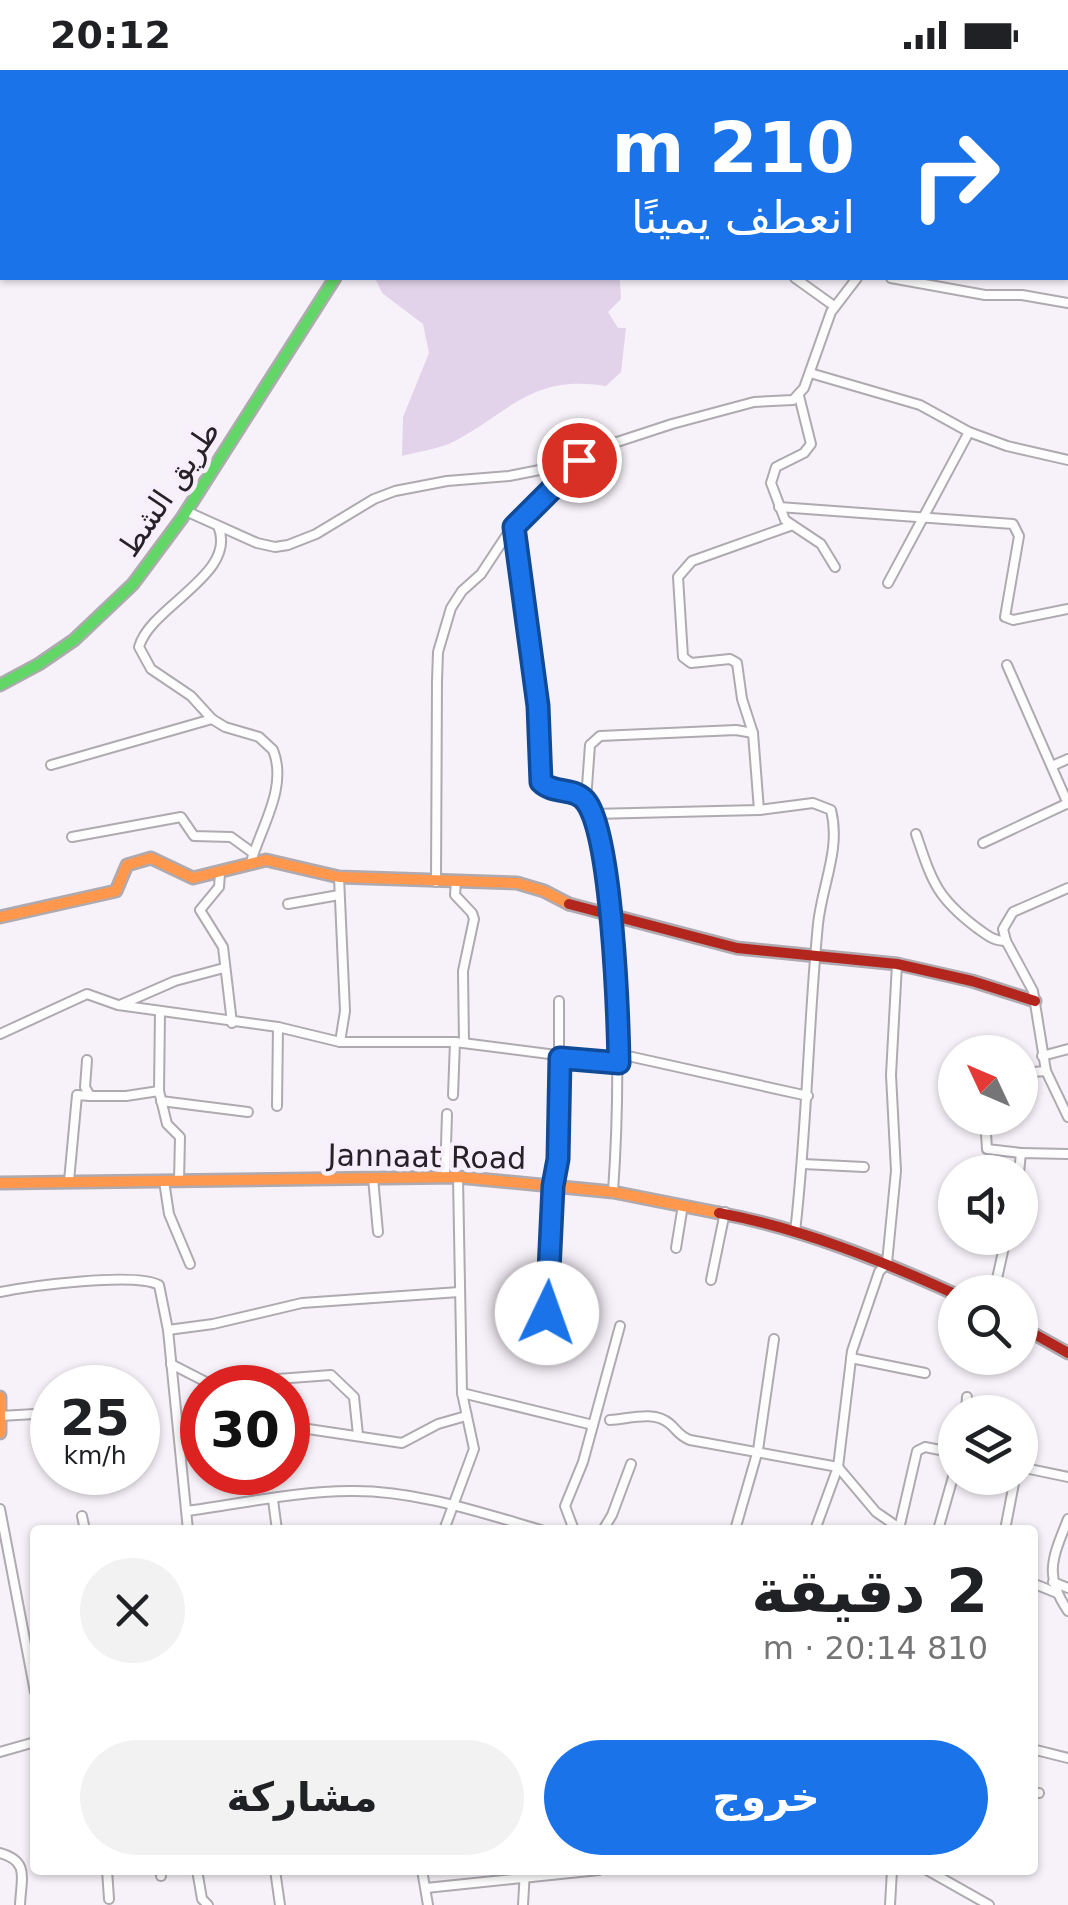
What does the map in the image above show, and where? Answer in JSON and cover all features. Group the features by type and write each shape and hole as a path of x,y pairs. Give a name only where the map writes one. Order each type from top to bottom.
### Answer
{"street":[{"name":"طريق الشط","path":"0,684 48,659 99,620 146,572 188,512 333,280"},
{"path":"799,280 834,306"},
{"path":"836,566 821,544 790,526 771,483 773,470 809,449 799,396 834,306 855,280"},
{"path":"902,280 985,295 1022,295 1068,303"},
{"path":"810,373 920,405 970,432 1007,446 1068,460"},
{"path":"188,512 256,543 288,545 395,491 570,464 614,443 672,424 741,404 786,402 799,396"},
{"path":"888,583 970,432"},
{"path":"436,882 438,652 451,608 514,527 557,484 570,464"},
{"path":"779,507 1016,526 1020,536 1004,611 1008,619 1068,609"},
{"path":"218,526 222,535 216,558 196,584 148,628 138,647 151,670 191,696 212,720 268,743 276,758 272,807 258,833 252,858"},
{"path":"760,810 753,733 742,699 737,663 730,659 691,663 683,656 678,576 692,561 790,526"},
{"path":"514,527 538,706 541,782 586,800"},
{"path":"982,843 1068,803 1006,665"},
{"path":"51,765 212,720"},
{"path":"613,1192 619,1059 609,912 602,859 586,800 590,745 600,736 722,730 753,733"},
{"path":"1052,766 1068,759"},
{"path":"592,814 760,810 813,804 831,810 835,826 831,866 820,910 795,1232"},
{"path":"72,837 181,817 194,836 231,837 252,858"},
{"path":"916,834 930,875 946,903 990,938 1006,941"},
{"path":"0,917 116,891 127,866 147,858 193,878 220,873 252,858 339,877 517,883 544,890 573,906 609,912 737,948 897,964 972,981 1035,1001"},
{"path":"220,873 220,887 200,910 206,924 220,938 232,1023"},
{"path":"339,877 345,1012 340,1042"},
{"path":"453,1095 463,971 474,920 455,895 456,881"},
{"path":"1068,888 1013,912 1004,926 1006,941 1025,972 1035,1001 1046,1071 1068,1117"},
{"path":"288,904 339,895"},
{"path":"817,1525 838,1467 851,1358 874,1286 887,1262 896,1171 892,1075 897,964"},
{"path":"118,1006 175,980 224,968"},
{"path":"0,1034 86,994 118,1006 278,1028 340,1042 460,1042 560,1058 619,1059 808,1096"},
{"path":"547,1313 553,1186 558,1159 559,1001"},
{"path":"160,1012 160,1096 167,1124 180,1137 180,1181"},
{"path":"277,1106 278,1028"},
{"path":"1042,1056 1068,1049"},
{"path":"87,1060 85,1087 90,1096"},
{"path":"1038,1072 1046,1071"},
{"path":"69,1182 77,1095 160,1096 248,1112"},
{"path":"445,1176 447,1114"},
{"path":"986,1135 987,1148 1068,1154"},
{"path":"803,1164 864,1167"},
{"path":"446,1525 474,1449 462,1394 458,1176"},
{"name":"Jannaat Road","path":"2,1185 458,1176 613,1192 724,1212 795,1232 887,1262 938,1286"},
{"path":"372,1178 378,1232"},
{"path":"164,1181 170,1214 190,1264"},
{"path":"676,1248 683,1205"},
{"path":"711,1280 724,1212"},
{"path":"0,1292 56,1284 152,1281 159,1286 168,1330 188,1525"},
{"path":"168,1330 213,1324 302,1303 459,1292"},
{"path":"572,1525 565,1506 583,1462 620,1326"},
{"path":"1038,1336 1068,1353"},
{"path":"736,1525 758,1450 774,1339"},
{"path":"851,1358 924,1374"},
{"path":"171,1364 210,1384 331,1375 354,1397 358,1435"},
{"path":"462,1394 594,1425"},
{"path":"0,1396 0,1434"},
{"path":"1,1416 30,1414"},
{"path":"310,1429 402,1443 438,1424 466,1416"},
{"path":"610,1420 657,1418 684,1438 838,1467 876,1512 895,1525"},
{"path":"902,1525 917,1451 925,1446 938,1449"},
{"path":"606,1525 631,1464"},
{"path":"1038,1470 1068,1478"},
{"path":"187,1511 346,1490 453,1504 524,1525"},
{"path":"939,1525 948,1495"},
{"path":"1006,1525 1012,1495"},
{"path":"273,1500 276,1525"},
{"path":"0,1509 30,1666"},
{"path":"82,1516 85,1525"},
{"path":"1068,1519 1053,1560 1053,1582 1068,1611"},
{"path":"1053,1582 1068,1588"},
{"path":"1038,1586 1057,1594"},
{"path":"0,1752 30,1743"},
{"path":"1038,1750 1068,1758"},
{"path":"0,1853 18,1860 21,1866 20,1905"},
{"path":"107,1875 109,1898"},
{"path":"197,1875 202,1899 208,1905"},
{"path":"276,1875 280,1905"},
{"path":"423,1875 428,1905"},
{"path":"426,1888 518,1875"},
{"path":"524,1905 525,1875"},
{"path":"890,1905 892,1875"},
{"path":"936,1875 989,1905"}],"shaded area":[{"path":"376,280 619,280 621,299 608,312 618,328 626,328 621,372 606,386 560,385 541,390 455,441 402,456 403,417 429,353 423,324 382,293"}],"traffic: fast":[{"path":"0,685 74,640 133,584 182,518 334,280"}],"traffic: slow":[{"path":"0,917 116,891 127,865 151,858 193,878 266,860 339,877 517,883 569,904"},
{"path":"0,1183 458,1177 613,1192 719,1213"},
{"path":"0,1397 0,1433"}],"traffic: jam":[{"path":"569,904 737,948 897,964 972,981 1035,1001"},
{"path":"719,1213 839,1246 938,1287"},
{"path":"1038,1336 1068,1353"}],"route":[{"path":"547,1313 553,1186 558,1159 560,1058 619,1063 609,912 600,845 586,800 541,782 538,706 514,527 557,484 570,464 579,460"}]}
